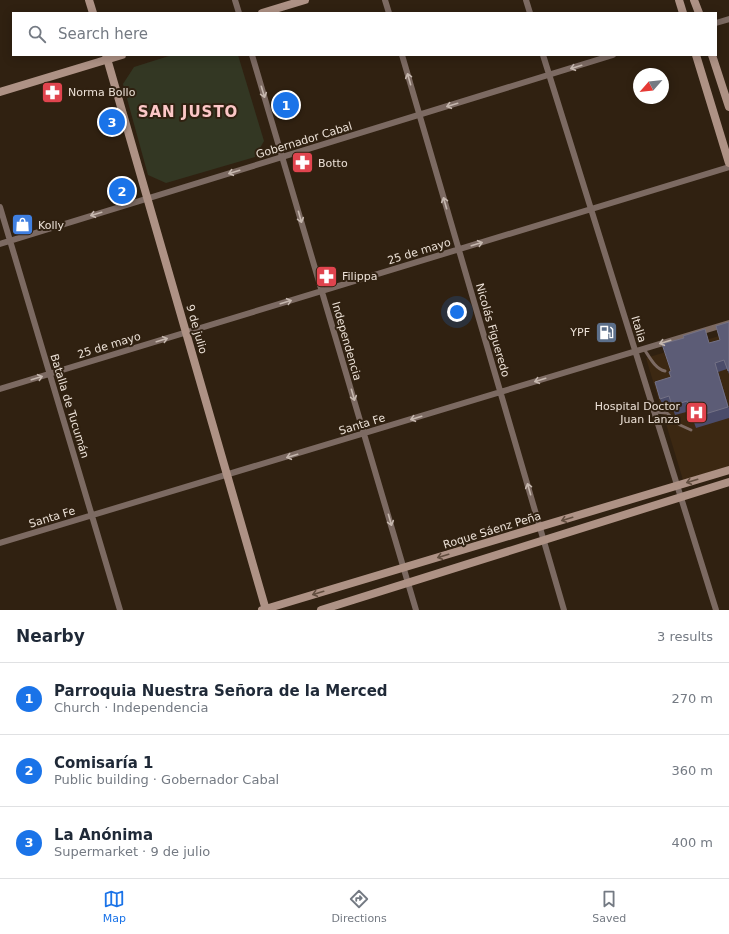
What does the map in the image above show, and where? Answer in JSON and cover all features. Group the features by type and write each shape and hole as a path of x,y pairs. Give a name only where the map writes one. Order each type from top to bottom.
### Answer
{"main road":[{"path":"90,0 93,12"},
{"path":"265,12 305,0"},
{"path":"679,0 683,12"},
{"path":"694,0 699,12"},
{"path":"696,56 729,163"},
{"path":"712,56 726,88 729,107"},
{"path":"0,92 106,57"},
{"name":"9 de julio","path":"106,57 148,198 265,610"},
{"name":"Roque Sáenz Peña","path":"265,610 729,470"},
{"path":"321,610 729,482"}],"street":[{"path":"235,0 239,12"},
{"path":"385,0 389,12"},
{"path":"526,0 530,12"},
{"path":"717,23 729,19"},
{"name":"Independencia","path":"252,56 416,610"},
{"name":"Nicolás Figueredo","path":"402,56 564,610"},
{"name":"Italia","path":"543,56 716,610"},
{"name":"Gobernador Cabal","path":"0,244 610,56"},
{"name":"25 de mayo","path":"0,389 729,167"},
{"name":"Batalla de Tucumán","path":"0,207 120,610"},
{"name":"Santa Fe","path":"0,544 729,323"}],"lane":[{"path":"644,349 656,366 662,371 665,371"},
{"path":"654,412 667,413 680,425 691,430"}],"shaded area":[{"name":"Hospital Doctor Juan Lanza","path":"729,333 729,466 683,480 646,358"}],"green space":[{"path":"169,56 238,56 264,141 255,157 166,183 148,175 123,84 134,67"}],"building":[{"path":"729,322 729,370 728,371 724,360 715,363 728,407 692,418 687,401 672,406 669,396 660,399 655,382 671,377 669,372 671,371 662,344 684,338 683,336 705,329 709,343 720,340 716,326"}],"place":[{"name":"Norma Bollo","path":"52,92"},
{"name":"Parroquia Nuestra Señora de la Merced","path":"286,105"},
{"name":"La Anónima","path":"112,122"},
{"name":"Botto","path":"303,163"},
{"name":"Comisaría 1","path":"122,191"},
{"name":"Kolly","path":"22,225"},
{"name":"Filippa","path":"327,276"},
{"name":"YPF","path":"606,332"},
{"name":"Hospital Doctor Juan Lanza","path":"696,412"}],"district":[{"name":"SAN JUSTO","path":"188,112"}]}
